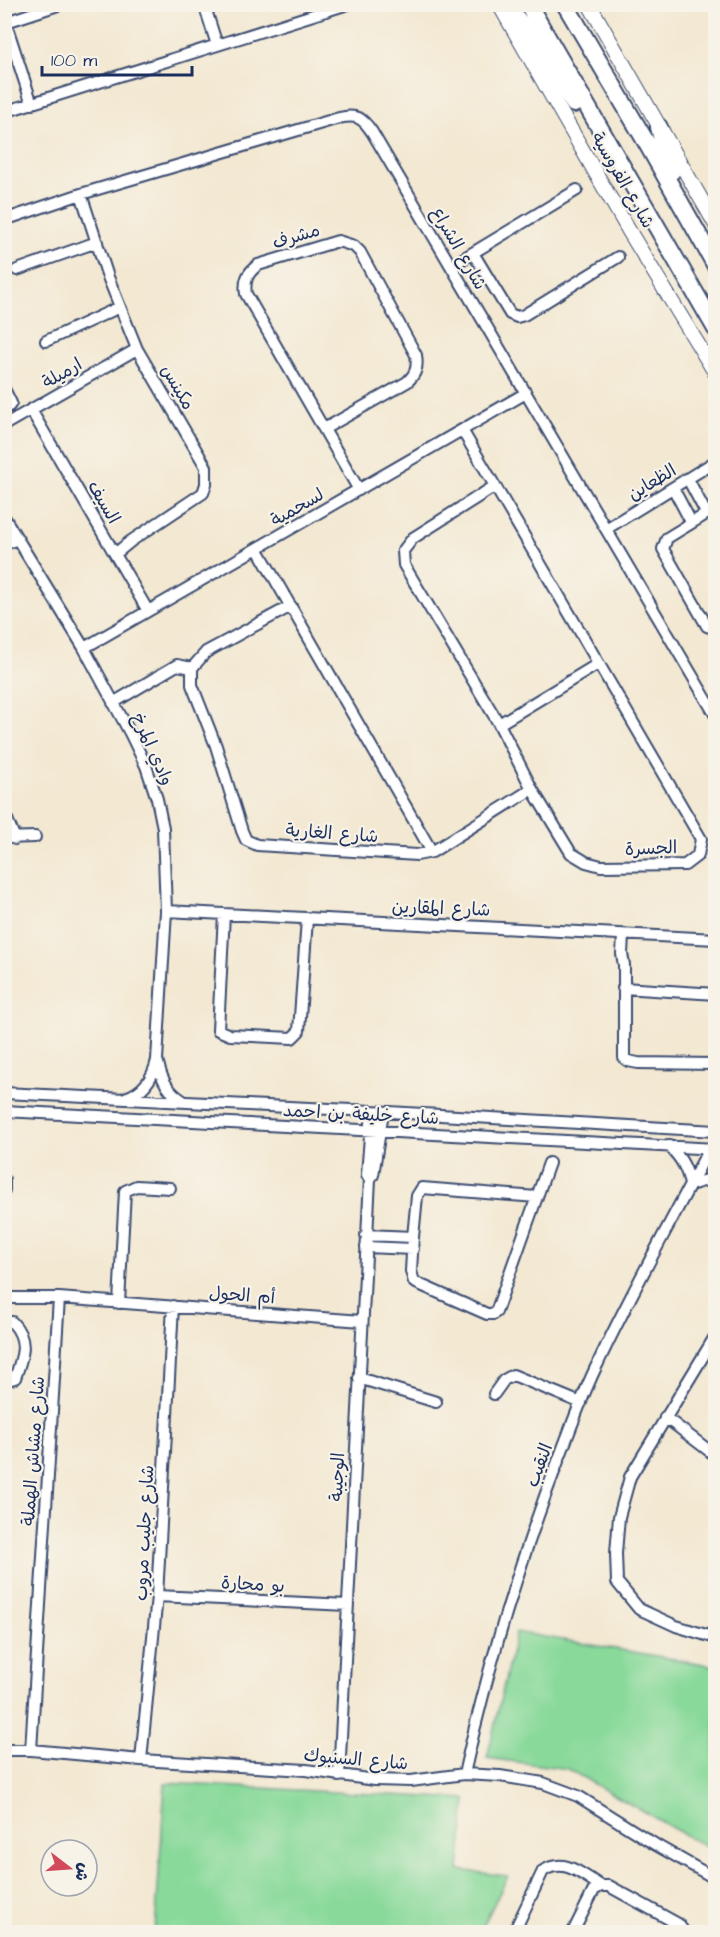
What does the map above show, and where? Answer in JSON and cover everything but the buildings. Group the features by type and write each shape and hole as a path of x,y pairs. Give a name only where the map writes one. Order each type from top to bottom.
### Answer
{"highway":[{"path":"504,4 520,22 590,129 614,154"},
{"name":"شارع الفروسية","path":"528,4 716,329"},
{"path":"566,4 716,266"},
{"path":"659,127 671,170 716,250"}],"main road":[{"name":"شارع الفروسية","path":"499,4 629,231 716,374"},
{"path":"589,4 716,225"}],"street":[{"path":"32,104 5,20 61,4"},
{"path":"204,4 217,45"},
{"path":"4,112 348,4"},
{"name":"شارع الشراع","path":"4,220 81,194 350,116 359,118 372,132 716,716"},
{"path":"451,266 577,190"},
{"name":"مكينس","path":"81,194 108,277 137,349 206,467 206,484 202,493 115,554"},
{"name":"مشرف","path":"324,429 407,382 416,370 417,362 416,355 360,252 354,246 338,241 258,265 251,270 244,285 246,294 359,490"},
{"path":"17,270 97,242"},
{"path":"473,253 510,314 517,317 524,315 618,257"},
{"path":"46,341 120,306"},
{"name":"ارميلة","path":"4,426 137,349"},
{"path":"4,389 11,403 7,406 17,419"},
{"name":"لسحمية","path":"84,648 526,393"},
{"name":"السيف","path":"31,410 148,612"},
{"name":"الجسرة","path":"462,430 495,486 598,664 701,839 698,855 685,865 601,866 586,862 571,853 532,789 499,724 404,565 403,552 413,538 495,486"},
{"name":"الظعاين","path":"606,529 716,461"},
{"path":"688,479 711,511 667,538 663,549 707,626 716,629"},
{"path":"673,488 691,522"},
{"name":"وادي المرخ","path":"4,518 84,648 142,756 157,799 164,838 166,911 157,1060 148,1082 140,1091 129,1097 117,1099"},
{"path":"4,545 17,539"},
{"path":"258,548 432,852 532,789"},
{"path":"113,703 177,666 192,668 206,652 291,606"},
{"path":"499,724 598,664"},
{"name":"شارع الغارية","path":"192,668 192,686 216,746 246,840 258,845 417,855 432,852"},
{"path":"4,812 10,838 35,837"},
{"name":"شارع المقارين","path":"166,911 716,939"},
{"path":"224,914 218,1030 230,1035 292,1038 299,1031 307,919"},
{"path":"626,936 623,988 622,1049 624,1058 638,1063 716,1064"},
{"path":"623,988 716,994"},
{"name":"وادي المرخ","path":"157,1060 163,1080 169,1089 185,1102"},
{"name":"شارع خليفة بن احمد","path":"4,1093 716,1131"},
{"name":"شارع خليفة بن احمد","path":"4,1111 712,1149"},
{"name":"الوجيبة","path":"339,1776 370,1179 367,1177 378,1112"},
{"path":"669,1146 688,1170 690,1185 716,1177"},
{"name":"النقيب","path":"465,1774 489,1668 507,1607 543,1500 580,1403 621,1316 690,1185 712,1149"},
{"path":"537,1197 422,1188 417,1196 413,1237 411,1271 414,1282 488,1314 493,1314 495,1312 537,1197 549,1163"},
{"path":"4,1179 4,1190"},
{"path":"119,1303 125,1191 136,1186 170,1188"},
{"path":"366,1235 413,1237"},
{"path":"366,1246 412,1249"},
{"name":"أم الحول","path":"5,1296 362,1321"},
{"name":"شارع مشاش الهملة","path":"32,1750 59,1298"},
{"name":"شارع جليب مروب","path":"141,1760 157,1596 173,1306"},
{"path":"4,1322 12,1322 20,1330 23,1339 20,1365 15,1378 4,1381"},
{"path":"716,1335 630,1477 619,1517 616,1553 617,1582 639,1609 676,1626 716,1638"},
{"path":"494,1394 508,1376 513,1375 580,1403"},
{"path":"359,1378 436,1402"},
{"path":"665,1417 716,1456"},
{"name":"بو محارة","path":"157,1596 348,1605"},
{"name":"شارع السنبوك","path":"4,1750 32,1750 141,1760 306,1770 375,1780 411,1781 465,1774 500,1776 543,1783 578,1796 716,1879"},
{"path":"514,1932 543,1871 552,1865 564,1864 601,1886"},
{"path":"573,1932 594,1890 601,1886 609,1886 678,1924 682,1932"}],"green space":[{"path":"516,1632 715,1666 715,1852 568,1769 487,1758"},
{"path":"165,1783 466,1799 459,1870 508,1876 480,1932 155,1932"}]}
